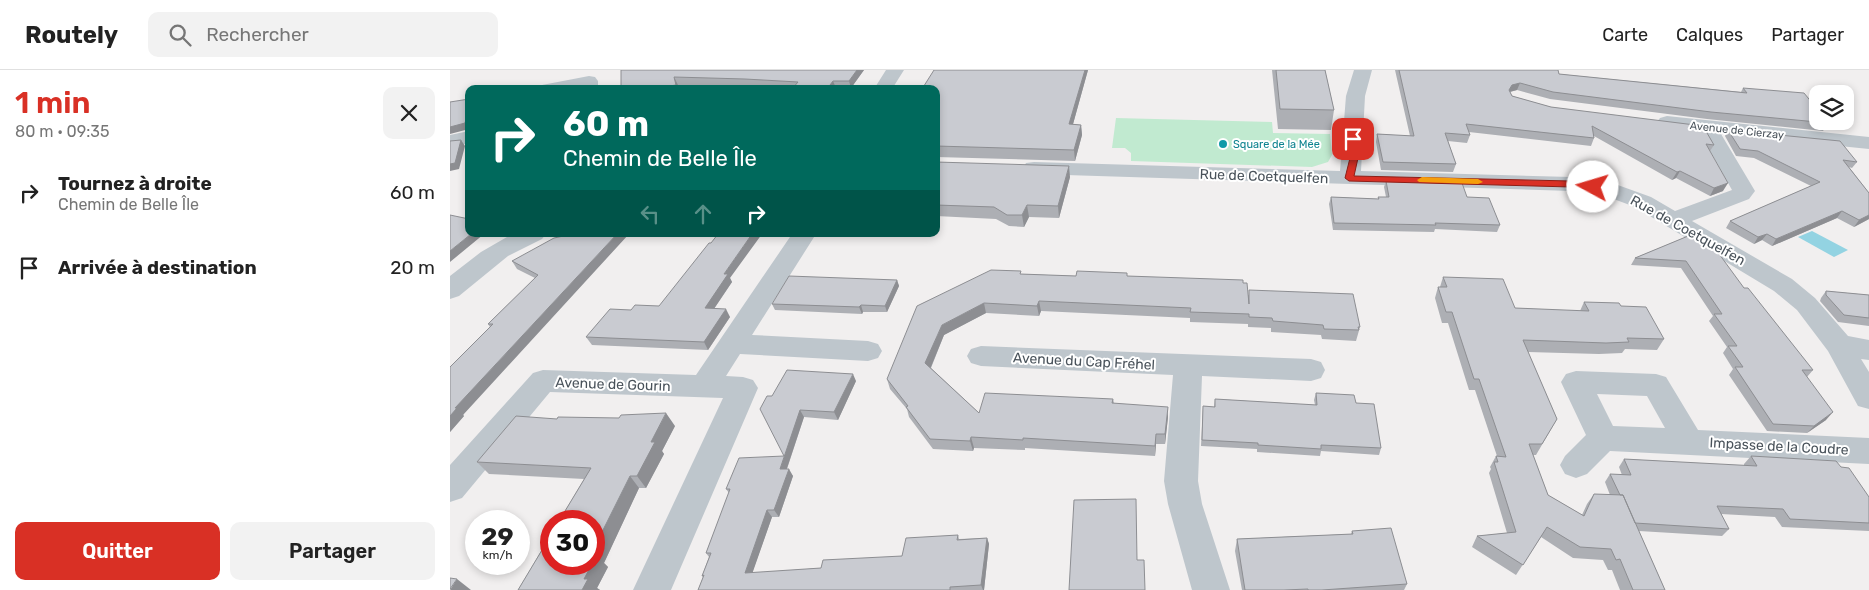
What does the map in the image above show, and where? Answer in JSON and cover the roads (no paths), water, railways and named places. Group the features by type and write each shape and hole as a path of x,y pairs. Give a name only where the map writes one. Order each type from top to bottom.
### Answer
{"street":[{"path":"886,85 895,70"},
{"path":"1349,178 1354,158 1353,121 1363,70"},
{"path":"569,85 589,81 589,85"},
{"name":"Avenue de Cierzay","path":"1651,120 1869,143"},
{"path":"1674,220 1742,194 1744,191 1707,127"},
{"path":"450,141 465,139"},
{"name":"Rue de Coetquelfen","path":"1014,167 1571,184 1593,187 1631,197 1674,220 1783,285 1806,304 1839,346 1869,398"},
{"path":"450,290 479,263 493,253 525,237"},
{"path":"704,387 802,237"},
{"path":"732,344 868,351"},
{"path":"1839,346 1869,350"},
{"name":"Avenue du Cap Fréhel","path":"981,356 1311,370"},
{"path":"1188,365 1182,481 1185,504 1211,590"},
{"name":"Avenue de Gourin","path":"450,488 543,381 743,388 652,590"},
{"name":"Impasse de la Coudre","path":"1689,442 1656,384 1576,382 1603,438 1689,442 1869,450"},
{"path":"1576,465 1603,438"}],"water":[{"path":"1812,231 1848,250 1834,257 1798,237"}],"place":[{"name":"Square de la Mée","path":"1223,144"}]}
